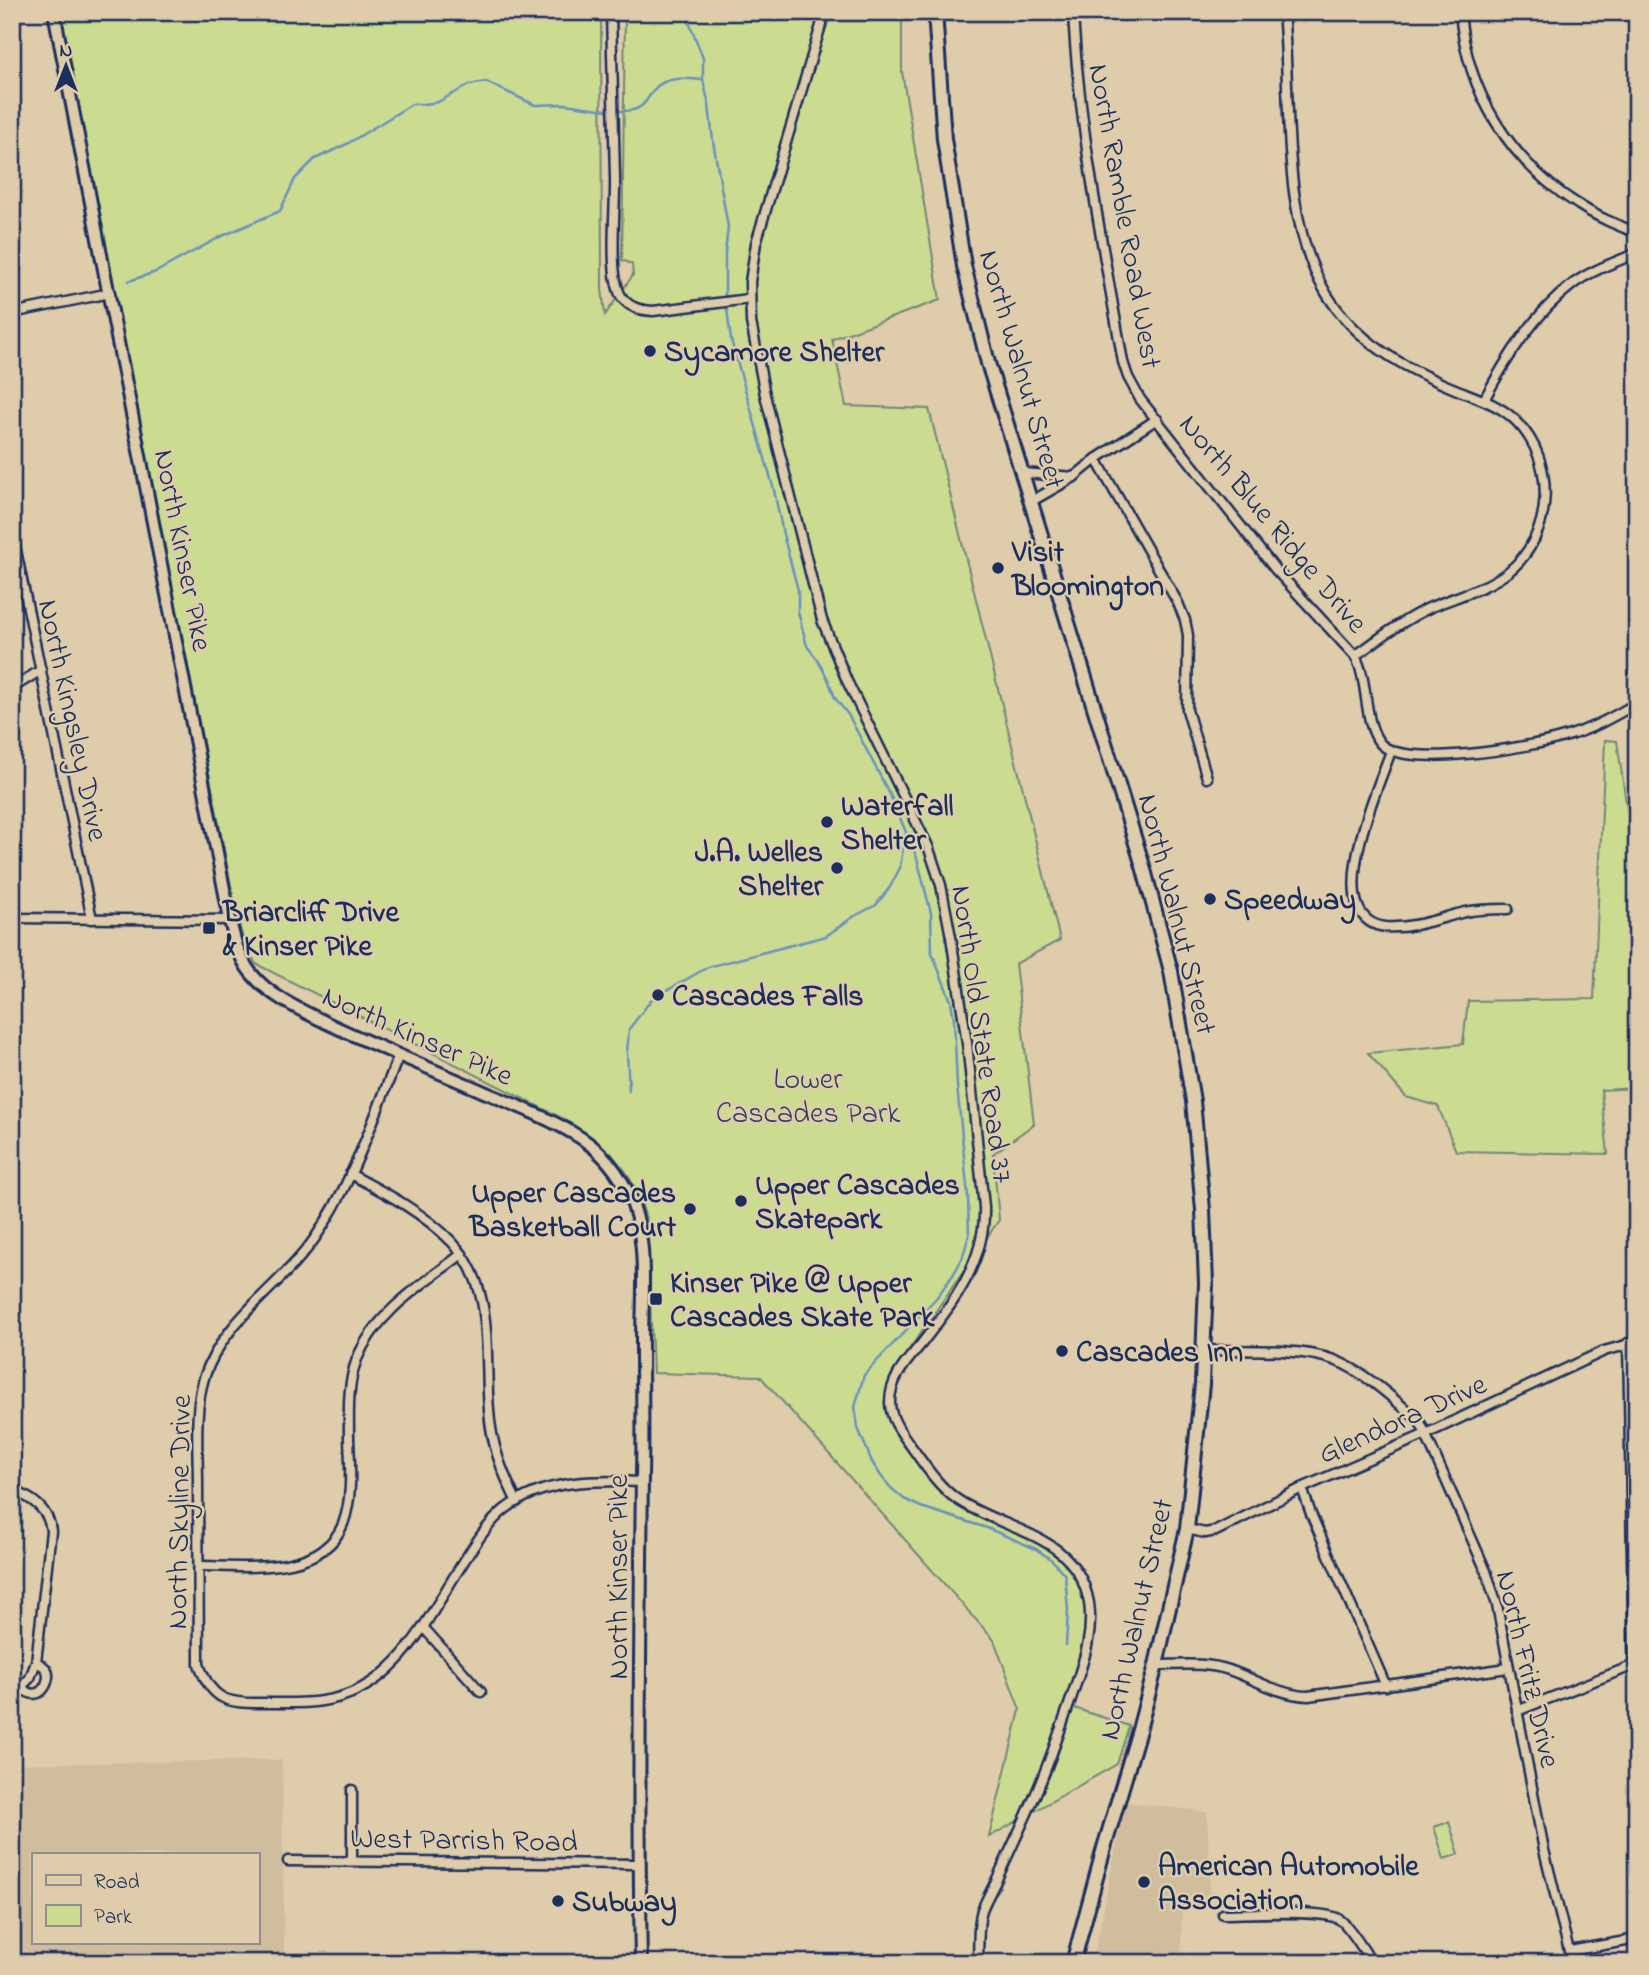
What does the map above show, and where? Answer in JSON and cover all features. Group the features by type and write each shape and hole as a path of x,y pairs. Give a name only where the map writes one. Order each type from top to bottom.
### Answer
{"main road":[{"name":"North Walnut Street","path":"935,12 943,127 964,266 988,363 1143,866 1176,995 1193,1101 1203,1210 1206,1283 1203,1350 1198,1430 1187,1530 1139,1730 1073,1963"}],"street":[{"name":"North Kinser Pike","path":"54,12 230,920 246,967 266,989 309,1014 535,1114 581,1138 605,1158 626,1188 637,1217 641,1244 641,1963"},
{"path":"611,12 614,257 618,288 622,297 638,310 653,311 749,299"},
{"name":"North Old State Road 37","path":"825,12 756,243 750,282 751,322 765,395 822,621 847,681 935,865 951,937 967,1043 984,1215 982,1238 973,1267 950,1307 897,1376 891,1392 891,1412 916,1453 957,1499 1034,1535 1059,1551 1080,1576 1089,1604 1087,1650 1031,1806 982,1912 978,1963"},
{"name":"North Ramble Road West","path":"1073,12 1082,112 1123,362 1133,388 1157,419"},
{"path":"1283,12 1294,199 1319,280 1341,313 1382,353 1418,373 1484,400 1516,421 1532,442 1545,482 1542,521 1531,544 1517,563 1498,578 1396,626 1355,656 1362,671 1375,733 1381,744 1391,751 1405,754 1456,755 1494,752 1528,747 1584,731 1637,703"},
{"path":"1460,12 1472,76 1487,109 1513,148 1531,168 1563,195 1602,218 1637,233"},
{"path":"1484,400 1518,342 1560,296 1575,283 1637,253"},
{"path":"12,313 110,293"},
{"path":"1032,501 1074,477 1096,459 1157,419"},
{"name":"North Blue Ridge Drive","path":"1157,419 1275,569 1355,656"},
{"path":"1096,459 1185,620 1189,650 1187,709 1207,778"},
{"path":"1023,473 1074,477"},
{"name":"North Kingsley Drive","path":"12,531 92,919"},
{"path":"12,688 41,670"},
{"path":"1391,751 1357,851 1355,891 1362,914 1377,925 1396,927 1422,924 1475,910 1508,909"},
{"path":"12,918 230,920"},
{"name":"North Skyline Drive","path":"399,1055 336,1205 297,1261 238,1320 222,1341 203,1380 199,1412 199,1664 210,1689 226,1700 241,1703 302,1703 336,1699 359,1691 385,1674 402,1657 423,1627"},
{"path":"350,1174 427,1220 452,1242 478,1282 483,1304 493,1442 499,1465 517,1502"},
{"path":"199,1566 287,1564 310,1558 330,1544 343,1525 348,1500 349,1397 357,1359 371,1333 385,1316 461,1254"},
{"path":"1517,1711 1636,1664 1632,1343"},
{"name":"Glendora Drive","path":"1187,1530 1205,1533 1216,1531 1302,1488 1604,1351 1632,1343"},
{"name":"North Fritz Drive","path":"1203,1350 1286,1351 1337,1361 1363,1377 1419,1421 1493,1590 1503,1629 1508,1668 1544,1850 1572,1963"},
{"path":"481,1692 423,1627 482,1533 504,1511 538,1491 567,1483 609,1480 642,1482"},
{"path":"1302,1488 1386,1686"},
{"path":"12,1490 43,1509 50,1524 51,1539 36,1662 30,1678 12,1696"},
{"path":"22,1688 29,1695 34,1695 40,1693 48,1680 46,1669 36,1662"},
{"path":"1156,1665 1214,1666 1297,1696 1508,1668"},
{"path":"352,1790 352,1860"},
{"name":"West Parrish Road","path":"288,1861 639,1864"},
{"path":"1223,1914 1322,1914 1339,1919 1359,1942 1372,1963"},
{"path":"1570,1951 1637,1939"}],"shaded area":[{"path":"282,1760 284,1963 12,1963 12,1764"},
{"path":"1125,1802 1207,1812 1211,1905 1182,1906 1181,1963 1093,1963"}],"green space":[{"name":"Lower Cascades Park","path":"60,12 601,12 602,289 605,315 633,275 632,264 622,260 625,12 902,12 902,72 940,300 832,339 846,406 929,409 1060,940 1015,964 1034,1124 993,1154 999,1220 892,1374 886,1400 891,1422 897,1433 951,1499 964,1508 1037,1542 1063,1561 1073,1573 1080,1587 1086,1617 1080,1662 1068,1706 1129,1726 1117,1764 989,1837 1020,1710 994,1640 760,1376 653,1373 647,1222 638,1193 611,1153 566,1120 256,964 244,943"},
{"path":"1605,740 1617,741 1637,878 1637,1088 1601,1090 1608,1154 1456,1151 1438,1106 1406,1097 1368,1053 1463,1044 1468,1001 1594,999"},
{"path":"1449,1822 1459,1854 1444,1859 1434,1827"}],"waterway":[{"path":"685,12 703,58 703,80 728,227 725,294 731,340 774,490 798,590 798,612 807,646 828,679 835,698 849,716 891,797 917,858 931,913 932,953 951,1001 954,1020 969,1235 962,1259 937,1297 864,1375 855,1407 858,1428 881,1476 904,1499 987,1528 1036,1549 1052,1560 1065,1575 1068,1610 1066,1645"},
{"path":"621,111 643,105 653,90 669,80 703,80"},
{"path":"129,281 156,272 220,237 280,211 295,179 315,159 347,144 412,104 438,102 469,85 486,82 535,105 565,104 606,110"},
{"path":"629,1091 629,1029 652,999 708,967 826,936 876,905 900,868 905,835"}],"place":[{"name":"Sycamore Shelter","path":"650,351"},
{"name":"Visit Bloomington","path":"998,568"},
{"name":"Waterfall Shelter","path":"827,822"},
{"name":"J.A. Welles Shelter","path":"837,868"},
{"name":"Speedway","path":"1210,899"},
{"name":"Briarcliff Drive & Kinser Pike","path":"209,928"},
{"name":"Cascades Falls","path":"658,995"},
{"name":"Upper Cascades Skatepark","path":"741,1201"},
{"name":"Upper Cascades Basketball Court","path":"690,1209"},
{"name":"Kinser Pike @ Upper Cascades Skate Park","path":"656,1299"},
{"name":"Cascades Inn","path":"1062,1351"},
{"name":"American Automobile Association","path":"1144,1882"},
{"name":"Subway","path":"558,1901"}]}
